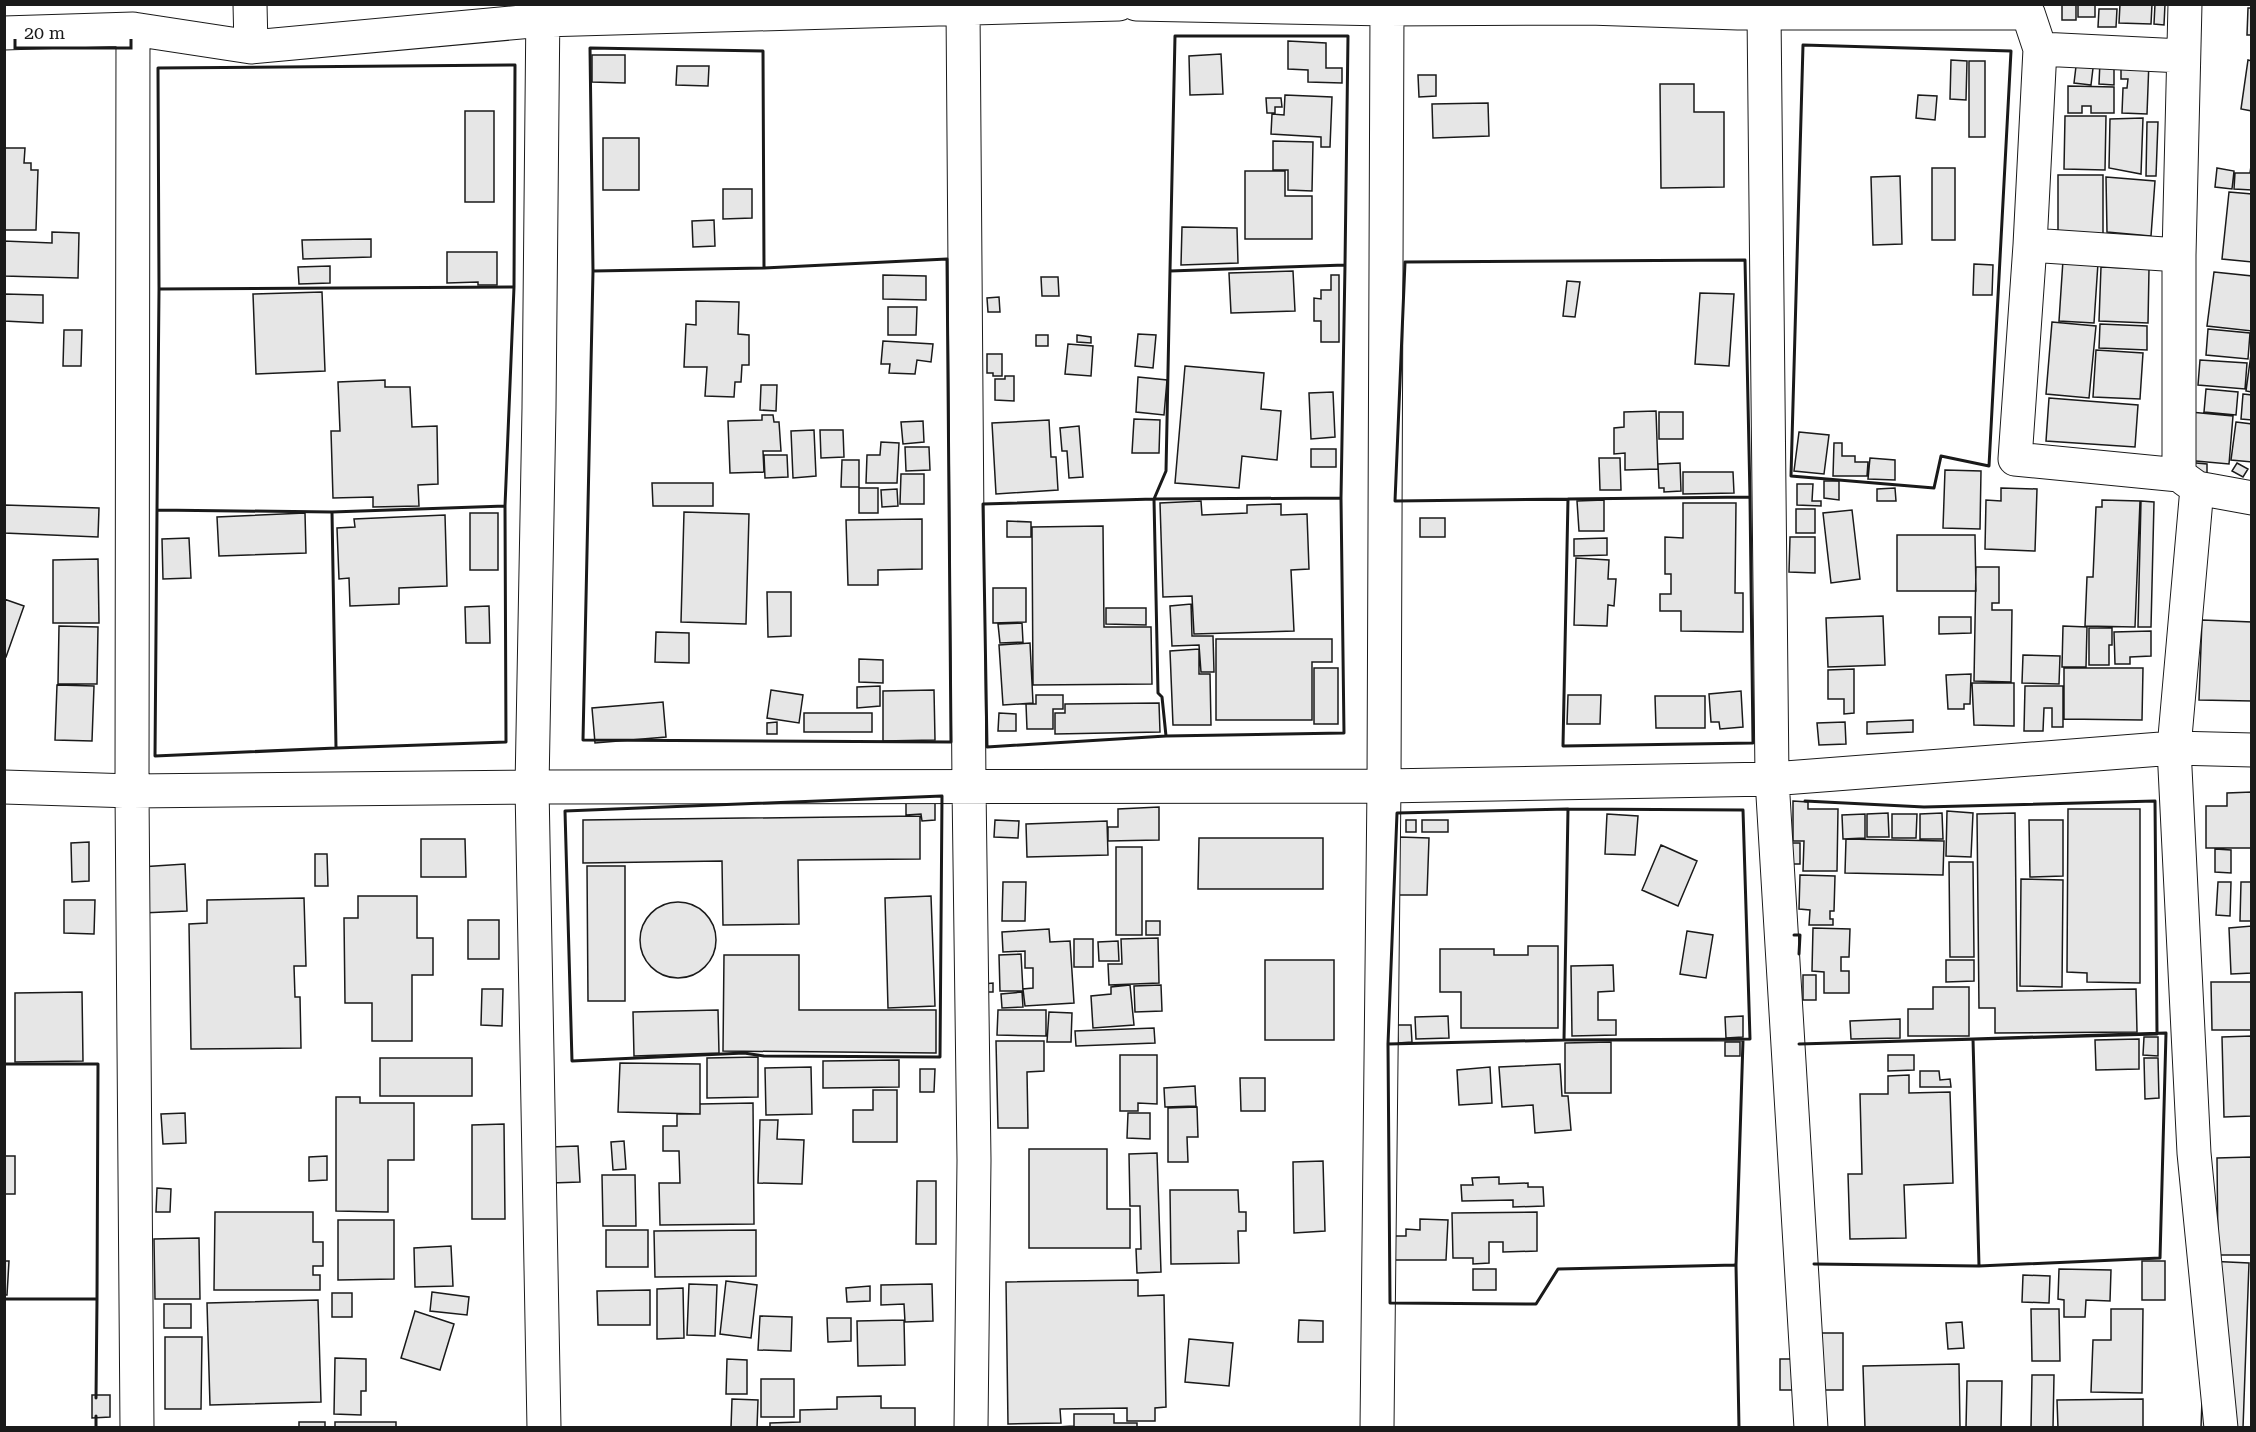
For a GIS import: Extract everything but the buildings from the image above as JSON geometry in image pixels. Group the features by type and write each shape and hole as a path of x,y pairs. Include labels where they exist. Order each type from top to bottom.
{"street":[{"path":"250,4 251,47"},
{"path":"4,33 133,29 251,47 543,12 963,8 1119,4"},
{"path":"1136,4 1387,9 1420,6 2028,13 2040,48 2030,245 2015,459 2188,482 2252,498"},
{"path":"2185,4 2179,255 2188,482 2174,748 2194,1153 2221,1428"},
{"path":"963,8 974,1160 971,1428"},
{"path":"1377,1428 1384,786 1387,9"},
{"path":"1746,10 1772,779 1811,1428"},
{"path":"543,12 532,787 544,1428"},
{"path":"133,29 132,791 137,1428"},
{"path":"2040,48 2182,56"},
{"path":"2030,245 2179,255"},
{"path":"4,787 132,791 532,787 1384,786 1772,779 2174,748 2252,750"}],"wall":[{"path":"1175,36 1348,36 1345,265 1170,271 1175,36"},
{"path":"1803,45 2011,51 1989,466 1941,456 1934,488 1791,476 1803,45"},
{"path":"590,48 763,51 764,268 593,271 590,48"},
{"path":"515,65 514,287 159,289 158,68 515,65"},
{"path":"947,259 951,742 583,740 593,271 764,268 947,259"},
{"path":"1745,260 1750,497 1395,501 1405,262 1745,260"},
{"path":"1345,265 1341,498 1154,499 1166,471 1170,271 1345,265"},
{"path":"514,287 505,506 332,512 157,510 159,289 514,287"},
{"path":"1750,497 1753,743 1563,746 1568,499 1750,497"},
{"path":"1341,498 1344,733 1166,736 1162,697 1158,693 1154,499 1341,498"},
{"path":"1154,499 1158,693 1162,697 1166,736 987,747 983,504 1154,499"},
{"path":"505,506 506,742 336,748 332,512 505,506"},
{"path":"157,510 332,512 336,748 155,756 157,510"},
{"path":"942,796 940,1057 764,1056 744,1053 572,1061 565,811 942,796"},
{"path":"1799,1044 2157,1034 2155,801 1924,807 1805,801"},
{"path":"1568,809 1743,810 1750,1039 1564,1040 1568,809"},
{"path":"1568,809 1564,1040 1388,1044 1397,813 1568,809"},
{"path":"1794,935 1800,935 1799,954"},
{"path":"2166,1033 2160,1258 1979,1266 1973,1039 2166,1033"},
{"path":"1799,1044 1973,1039 1979,1266 1814,1264"},
{"path":"1564,1040 1743,1040 1736,1265 1558,1269 1536,1304 1390,1303 1388,1044 1564,1040"},
{"path":"4,1064 98,1064 97,1299 4,1299"},
{"path":"1734,1265 1736,1265 1739,1428"},
{"path":"96,1398 97,1299"},
{"path":"96,1416 96,1428"}]}
